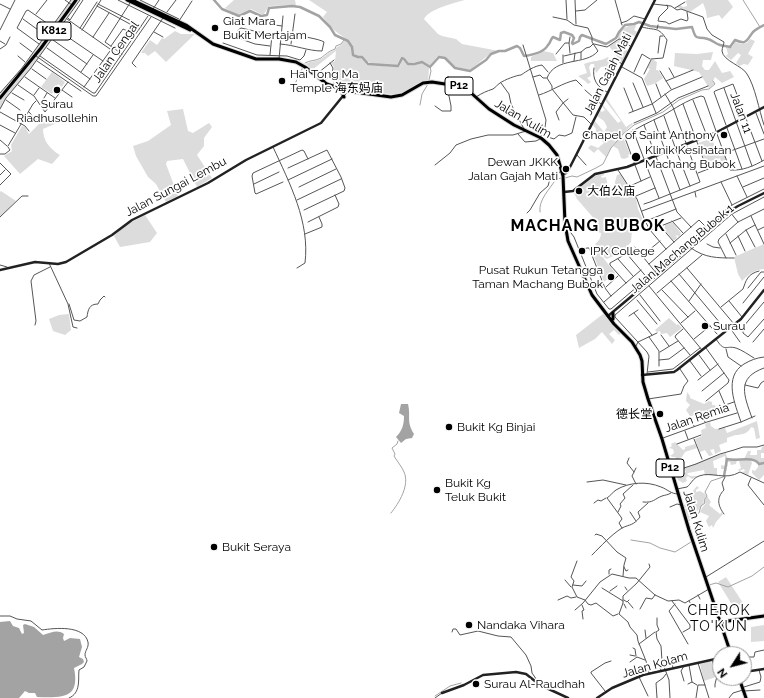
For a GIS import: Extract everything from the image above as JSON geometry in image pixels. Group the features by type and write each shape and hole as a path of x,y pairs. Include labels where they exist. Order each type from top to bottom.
{"main road":[{"name":"K812","path":"1,96 35,60 70,4 76,0"},
{"path":"130,0 153,8 163,16 179,20 197,33"},
{"path":"130,0 197,33"},
{"name":"Jalan Gajah Mati","path":"563,175 567,172 592,124 645,21 654,0"},
{"name":"Jalan Kulim","path":"197,33 210,43 256,59 279,57 294,61 302,65 323,82 347,92"},
{"name":"Jalan Kulim","path":"327,84 330,87 342,92 396,96 423,83 446,84 464,88 489,109 525,130 541,136 557,155 563,175 565,228 568,240 588,288 610,314 619,329 635,346 642,361 642,375 648,399 729,646"},
{"path":"342,92 344,97"},
{"name":"Jalan Sungai Lembu","path":"0,270 7,267 35,262 58,264 66,262 112,235 132,220 208,183 246,160 321,122 347,92"},
{"path":"564,192 573,191 595,174 618,170 717,133 764,107"},
{"path":"610,314 630,299 656,273 668,268 691,248 707,228 725,214 764,193"},
{"path":"642,375 648,373 674,372 680,368 701,349 706,347 742,317 764,289"},
{"path":"610,314 615,307 630,299"},
{"path":"719,616 726,621"},
{"path":"720,622 764,616"},
{"path":"723,628 723,624 726,621"},
{"name":"Jalan Kolam","path":"597,698 612,688 638,677 712,660"},
{"path":"752,671 764,669"},
{"path":"442,693 483,675 516,672 526,674 540,685 568,698"},
{"path":"742,686 746,698"}],"street":[{"path":"0,30 15,0"},
{"path":"36,15 47,0"},
{"path":"65,0 70,4"},
{"path":"1,96 45,35 70,4 70,0"},
{"path":"37,57 40,56 59,31 80,0"},
{"path":"67,19 70,20 83,0"},
{"path":"82,30 101,0"},
{"path":"118,0 175,28"},
{"path":"122,54 106,42 119,21 120,16 128,6 130,0"},
{"path":"140,0 179,20 192,1"},
{"path":"153,8 159,0"},
{"path":"167,13 176,0"},
{"path":"566,0 566,20"},
{"path":"576,0 576,25"},
{"path":"576,11 585,10 597,0"},
{"path":"615,0 622,24 634,16 645,21"},
{"path":"80,28 97,2"},
{"path":"675,9 685,2"},
{"path":"0,4 11,9"},
{"path":"653,4 668,5 675,9 681,9 703,18 707,29 713,37 722,40 724,43 722,51 725,56 747,73 756,97 757,112 764,134"},
{"path":"98,5 119,19 139,29"},
{"path":"98,5 141,26"},
{"path":"668,5 668,8 658,20 665,21 670,24 681,19 687,21 688,19 686,12"},
{"path":"39,44 18,29 26,11 28,10 52,26"},
{"path":"93,38 109,13"},
{"path":"291,45 295,14"},
{"path":"40,56 94,93 148,16"},
{"path":"136,67 132,63 154,32 163,16"},
{"path":"279,57 284,16"},
{"name":"Jalan Cengal","path":"37,57 93,96 97,95 151,17"},
{"path":"547,78 549,72 563,64 581,60 597,52 588,28 553,17"},
{"path":"22,18 45,35"},
{"path":"67,19 120,57"},
{"path":"275,25 282,26"},
{"path":"657,29 658,25"},
{"path":"633,73 642,54 651,59 663,57 667,40 662,32 657,29 642,26"},
{"path":"236,37 238,30 241,28 281,37"},
{"path":"111,46 123,29 135,35"},
{"path":"59,31 103,61"},
{"path":"154,32 163,37"},
{"path":"227,34 255,44 270,46"},
{"path":"280,44 291,45 306,50 322,51 324,42 320,39 311,39 292,34"},
{"path":"270,56 272,35"},
{"path":"658,53 660,36 664,36"},
{"path":"0,49 6,44 10,37"},
{"path":"570,37 570,54"},
{"path":"52,39 87,64"},
{"path":"563,64 564,55 581,52 594,44 607,47 619,39 624,40 631,46"},
{"path":"0,41 6,44"},
{"path":"20,43 33,52"},
{"name":"Jalan Kulim","path":"224,43 258,55 279,57 287,56 300,60 304,56 306,50"},
{"path":"556,54 565,44 569,43"},
{"path":"518,134 526,143 538,141 545,127 546,120 523,45"},
{"path":"46,48 90,79"},
{"path":"83,89 111,50"},
{"path":"581,52 581,60"},
{"path":"574,61 575,53"},
{"path":"81,72 93,55"},
{"path":"18,56 26,62"},
{"path":"615,59 620,61 622,66 643,79 657,113"},
{"path":"644,74 651,59"},
{"path":"0,109 11,92 31,68 35,60 81,91"},
{"path":"318,73 334,60"},
{"path":"323,82 332,74 333,68 330,63"},
{"path":"476,97 486,90 495,88 500,83 517,75 521,75 527,70 542,65 549,72"},
{"path":"31,68 46,79"},
{"path":"594,68 594,81 608,93"},
{"path":"669,68 674,78"},
{"path":"666,81 693,70"},
{"path":"660,71 671,90"},
{"path":"532,77 540,75 547,78 552,86 552,89 573,115 584,117 592,124"},
{"path":"25,76 55,98"},
{"path":"629,113 653,104 671,90 702,77"},
{"path":"538,95 560,85 576,80 582,86"},
{"path":"18,84 34,96 44,112 46,112 68,82"},
{"path":"435,166 450,153 454,147 464,141 480,136 518,134 525,132 511,104 509,94 500,83"},
{"path":"634,83 643,108"},
{"path":"435,106 442,111 451,111 450,97 446,84"},
{"path":"656,84 661,97"},
{"path":"641,181 624,138 626,135 643,124 664,115 673,107 702,96 730,170 742,169 753,166 763,161 734,84 732,84 715,91 742,169"},
{"path":"634,123 657,113 678,98 708,86"},
{"path":"34,96 40,87"},
{"name":"Jalan 11","path":"724,87 753,166"},
{"path":"624,88 634,111"},
{"path":"62,89 72,96"},
{"path":"585,90 602,104"},
{"path":"11,92 24,100"},
{"path":"41,103 48,93"},
{"path":"644,204 700,182 673,107 666,94"},
{"path":"559,120 556,112 568,99"},
{"path":"693,99 707,137"},
{"path":"5,100 20,110"},
{"path":"0,154 5,154 10,150 8,146 32,104 37,101"},
{"path":"683,103 707,169"},
{"path":"29,111 38,122"},
{"path":"0,112 25,126 29,131"},
{"path":"757,112 764,125"},
{"path":"664,115 690,187"},
{"path":"541,136 554,140 559,135 565,136 572,133 576,116"},
{"path":"654,120 680,190"},
{"path":"643,124 676,209 691,227"},
{"path":"0,125 16,134"},
{"path":"633,130 659,199"},
{"path":"724,154 764,139"},
{"path":"0,140 8,146"},
{"path":"273,147 296,200 305,234 305,263 297,268"},
{"path":"283,182 256,194 252,176 253,173 302,150 308,159"},
{"path":"288,168 326,150 328,151 345,188 344,191 304,210"},
{"path":"576,154 586,165"},
{"path":"288,180 332,159"},
{"path":"697,173 727,161"},
{"path":"0,163 11,174 0,185"},
{"path":"642,211 764,166"},
{"path":"0,175 6,169"},
{"path":"299,187 337,169"},
{"path":"618,170 635,196 650,230 666,249"},
{"path":"254,184 279,172"},
{"path":"527,213 543,190 548,186 551,175 563,175"},
{"path":"737,176 747,198"},
{"path":"628,186 651,177"},
{"path":"742,187 764,178"},
{"path":"296,200 341,179"},
{"path":"721,182 732,205"},
{"path":"635,196 655,188"},
{"path":"725,214 724,211 732,205 764,190"},
{"path":"694,192 696,197"},
{"path":"308,222 338,207 339,204 335,195"},
{"path":"0,217 22,196 28,196"},
{"name":"Jalan Machang Bubok 1","path":"691,248 732,214 764,197"},
{"path":"645,221 676,209"},
{"path":"726,258 718,240 738,222 764,209"},
{"path":"730,211 738,222"},
{"path":"751,215 764,244"},
{"path":"305,234 322,227 318,217"},
{"path":"650,230 682,217"},
{"path":"649,264 699,220 707,228"},
{"path":"672,221 684,234"},
{"path":"730,243 746,230 755,225"},
{"path":"660,226 674,242"},
{"path":"758,230 764,227"},
{"name":"Jalan Kulim","path":"565,228 568,229 574,237 597,294 609,309 610,314 615,317 638,342 648,356 648,373"},
{"name":"Jalan Machang Bubok 1","path":"656,273 707,228"},
{"path":"746,230 755,247"},
{"path":"725,233 736,256"},
{"path":"738,236 745,251"},
{"path":"642,256 660,241"},
{"path":"707,244 713,247 721,248"},
{"path":"635,246 656,273"},
{"path":"580,250 587,248 590,249 605,288 611,296"},
{"path":"691,248 702,255 716,258 734,258"},
{"path":"626,283 610,265 610,263 627,254 649,280"},
{"path":"657,293 702,255"},
{"path":"618,258 633,277"},
{"path":"49,263 62,288 74,320 80,321 87,317 90,306 98,304 104,296 105,297"},
{"path":"0,265 7,267"},
{"path":"36,324 31,281 34,275 50,267"},
{"name":"Jalan Machang Bubok 1","path":"630,299 649,286 668,268"},
{"path":"687,268 734,324"},
{"path":"603,302 641,270"},
{"path":"721,308 743,289 745,281 751,275 759,271"},
{"path":"748,288 761,272 764,272"},
{"path":"679,274 727,330"},
{"path":"605,288 619,276"},
{"path":"743,303 764,277"},
{"name":"Jalan Machang Bubok 1","path":"615,307 649,280"},
{"path":"671,281 717,334"},
{"path":"689,302 701,284"},
{"path":"648,373 673,369 701,349 649,286"},
{"path":"662,289 688,316"},
{"path":"639,294 660,321"},
{"path":"638,300 657,324"},
{"path":"729,301 742,317"},
{"path":"764,302 742,329 744,333 748,337 764,318"},
{"path":"68,304 73,327 77,328"},
{"path":"629,316 638,310"},
{"path":"648,313 652,310"},
{"path":"680,323 696,310"},
{"path":"634,313 652,335"},
{"path":"673,322 676,319"},
{"path":"694,339 710,326"},
{"path":"730,327 740,342"},
{"path":"684,328 675,337 691,355"},
{"path":"753,342 764,329"},
{"path":"632,342 638,342 657,333"},
{"path":"661,335 669,346"},
{"path":"649,337 659,352 659,366"},
{"path":"716,339 720,346 726,349 735,348 754,358"},
{"path":"659,352 678,340"},
{"path":"635,346 638,342"},
{"path":"659,360 670,359 684,347"},
{"path":"706,347 729,380 728,383 706,400"},
{"path":"726,349 728,357 742,366"},
{"path":"699,355 710,371"},
{"path":"741,422 732,393 732,383 736,373 742,366 754,358 764,357"},
{"path":"690,360 702,377"},
{"path":"698,380 718,364"},
{"path":"648,399 681,394 684,386 688,382 680,368"},
{"path":"752,418 744,393 745,385 748,377 754,372 764,368"},
{"path":"702,391 724,373"},
{"path":"745,385 758,388 764,381"},
{"path":"718,391 722,396 725,405"},
{"path":"705,423 701,412 735,402"},
{"name":"Jalan Remia","path":"662,439 738,412"},
{"path":"719,429 755,416"},
{"path":"691,418 694,427"},
{"path":"685,430 688,440"},
{"path":"677,444 701,435"},
{"path":"694,438 702,459"},
{"path":"673,475 684,468 720,454 743,447 757,447 764,445"},
{"path":"629,458 627,463 634,473"},
{"path":"636,468 632,476 636,484"},
{"path":"677,489 687,487 699,476 734,476 740,472 764,483"},
{"path":"724,514 719,508 718,499 719,495 724,490 722,483 725,476"},
{"path":"751,477 748,485 764,505"},
{"path":"587,482 603,480 626,485 653,484 672,493 678,494"},
{"path":"618,513 621,506 620,504 625,498 623,494 634,484"},
{"path":"594,503 598,500 601,501 607,498 616,490 626,485"},
{"path":"643,502 648,502 672,493"},
{"path":"607,498 622,519 620,523 622,528"},
{"path":"592,555 607,541 608,538 622,528 636,522 640,517 638,512 648,502"},
{"path":"670,507 677,504 682,505"},
{"path":"630,512 636,522"},
{"path":"595,535 600,535 617,552 626,558 623,576"},
{"path":"705,577 764,541"},
{"path":"567,582 571,577 577,561"},
{"path":"626,608 623,596 650,568 649,564"},
{"path":"624,566 626,571 628,570"},
{"path":"609,575 609,570 612,569"},
{"path":"575,610 582,604 599,583 612,574 636,578 645,587 668,601 679,600 685,602 709,588"},
{"path":"571,577 574,581 572,587"},
{"path":"565,580 572,587 578,597"},
{"path":"572,587 582,586 586,581"},
{"path":"607,591 610,591 617,586"},
{"path":"625,587 628,591"},
{"path":"602,588 612,593"},
{"path":"610,591 624,601 629,601 633,608"},
{"path":"640,609 646,598 652,599 655,594"},
{"path":"697,594 700,599"},
{"path":"558,600 567,596 571,598 578,597 591,605 596,603 613,616 619,614"},
{"path":"689,600 691,604"},
{"path":"619,614 624,601"},
{"path":"672,601 690,625 690,628 682,633"},
{"path":"582,604 584,610 582,611 583,619"},
{"path":"675,604 669,611 688,644"},
{"path":"619,614 628,622 630,627 637,635 646,660 649,674"},
{"path":"0,616 10,616 17,619 31,621 42,630 62,628 81,633 85,636 89,645 85,655 87,661 79,670 78,688 74,695 69,698"},
{"path":"639,644 659,630 657,618"},
{"path":"452,632 454,629 460,635 478,631 511,637 526,655 531,666 532,673 540,685"},
{"path":"645,630 646,638"},
{"path":"656,632 661,646 662,661 669,680 670,698"},
{"path":"633,648 635,649 636,656"},
{"path":"752,656 754,656 755,652 764,650"},
{"path":"630,655 646,660"},
{"path":"630,662 636,656"},
{"path":"672,658 670,658 673,668"},
{"path":"606,692 591,674 594,669 611,661"},
{"path":"698,663 709,698"},
{"path":"658,664 661,671"},
{"path":"689,665 692,682"},
{"path":"684,666 681,671 684,681"},
{"path":"730,698 733,693 760,682 761,677 759,670"},
{"path":"656,698 656,684 666,674"},
{"path":"638,677 648,696"},
{"path":"471,681 474,685"},
{"path":"692,682 698,685 705,685"},
{"path":"688,684 692,682"},
{"path":"696,698 698,685"},
{"path":"743,689 760,690"},
{"path":"435,698 442,693"}],"shaded area":[{"path":"71,0 80,0 31,68 6,98 0,109 0,101 3,96 0,93 22,68"},
{"path":"234,0 295,0 296,5 269,6 264,14 251,9 237,15 225,8"},
{"path":"309,0 465,0 436,9 424,19 438,34 442,36 456,39 462,44 499,51 491,53 470,70 456,67 444,57 437,57 430,66 422,61 409,63 401,57 397,65 373,63 366,61 362,56 354,54 353,49 347,39 334,30 323,17 327,12"},
{"path":"687,0 728,0 733,7 722,19 719,15 707,18 703,3 690,12 676,7 680,5 683,7 687,6"},
{"path":"635,25 634,30 637,32 635,36 629,34 626,40 617,38 624,28"},
{"path":"175,31 181,34 195,34 166,62 155,51 148,56 145,53 141,53 150,40 157,45 162,38 164,39"},
{"path":"750,39 755,41 748,54 753,57 748,65 744,64 739,66 736,63 741,55 738,53 731,60 726,56 728,54 726,47 730,48 735,42 741,44 747,43"},
{"path":"619,40 622,41 619,45 628,51 622,63 609,46"},
{"path":"344,41 348,42 351,47 352,55 362,58 367,65 397,67 400,66 402,59 408,65 422,63 429,68 428,82 420,82 400,94 349,91 333,85 334,67 331,63 335,61 336,51 312,70 306,64 321,59 335,50"},
{"path":"543,51 553,53 557,61 531,61 531,57"},
{"path":"713,52 711,60 703,60 702,66 705,70 709,70 715,61 722,73 730,71 734,77 722,83 715,77 713,81 714,84 709,88 699,72 674,66 675,53 697,54"},
{"path":"608,57 613,66 601,67 596,73 594,64 591,64 589,67 591,76 587,78 591,82 588,84 578,76 587,73 584,64"},
{"path":"652,59 657,62 656,70 658,70 663,78 656,83 647,86 644,79 650,69 648,68"},
{"path":"52,72 65,82 62,87 58,84 52,94 41,87"},
{"path":"611,89 607,99 626,127 632,123 633,124 614,143 606,157 598,149 594,153 588,148 591,145 598,148 604,143 595,134 596,129 593,125 595,121 604,132 607,127 604,121 597,116 600,110 602,112 605,110 602,106 603,105 618,123 621,121 605,100"},
{"path":"183,109 188,131 193,133 209,123 212,127 204,138 204,146 197,155 212,178 197,187 183,159 167,161 166,164 178,196 166,202 156,184 148,177 136,156 133,146 148,141 171,125 167,111"},
{"path":"49,116 57,123 43,129 44,137 50,147 60,155 52,164 38,159 20,174 4,156 12,151 11,145 22,126 25,127 29,134"},
{"path":"622,135 630,154 628,155 629,157 624,159 621,158 618,149 613,146"},
{"path":"712,138 719,156 725,155 726,160 721,162 720,158 718,159 720,163 714,165 714,160 706,163 698,143"},
{"path":"604,173 604,175 601,176 602,178 606,177 608,188 613,189 617,175 620,174 636,198 638,209 643,220 632,229 631,242 623,251 607,259 595,244 601,235 601,233 595,231 597,222 577,199 574,193 576,191 578,194 582,192 579,187 593,175"},
{"path":"1,191 16,201 0,217 0,192"},
{"path":"145,215 157,233 150,242 120,247 114,236 126,225"},
{"path":"673,223 681,233 679,237 677,235 676,236 677,238 675,240 673,240 663,228 665,225"},
{"path":"764,244 764,269 757,270 742,281 738,274 734,257"},
{"path":"598,251 615,273 604,282 593,254"},
{"path":"69,314 71,330 65,335 53,331 49,319 59,315"},
{"path":"603,314 621,333 619,335 614,330 609,334 615,340 612,344 602,332 595,339 579,348 576,335"},
{"path":"669,318 682,328 670,337 667,333 661,334 660,331 657,332 655,330"},
{"path":"687,392 690,398 704,404 709,401 712,402 712,405 715,405 716,408 704,411 699,410 695,415 690,416 686,410 690,405 686,401"},
{"path":"401,404 408,404 409,422 414,434 412,438 406,439 401,443 396,437 404,422 404,416 399,413"},
{"path":"757,421 760,438 756,439 754,428 751,427 745,433 727,438 727,442 719,445 721,451 715,454 714,449 710,450 713,455 709,456 705,450 700,452 695,439 702,436 701,430 706,428 705,424 710,422 711,426 715,429 725,428 727,433"},
{"path":"675,442 683,450 685,447 695,444 697,448 685,452 682,457 677,459 670,456 674,453 673,449 669,448 672,446 671,444"},
{"path":"764,446 764,453 761,453 761,458 764,458 764,475 759,480 752,473 752,470 755,471 758,467 758,462 750,459 752,463 748,475 742,472 745,471 744,469 738,470 741,468 739,461 737,460 736,464 731,465 730,462 727,462 727,470 724,473 724,469 721,469 721,465 725,466 725,456 713,461 714,468 717,468 717,476 705,475 704,470 688,473 687,474 690,476 698,476 692,479 688,476 686,478 687,481 683,483 678,480 677,477 686,472 684,468 726,453 727,458 744,459 748,451 751,451 750,455 757,455 757,450 761,450"},
{"path":"697,486 699,488 696,492 700,491 706,496 703,500 704,503 695,514 687,520 685,509 688,508 691,512 694,511 691,505 684,508 682,502 685,505 689,503 692,492"},
{"path":"707,496 711,502 709,505 720,514 722,512 723,514 713,528 712,525 709,527 706,521 709,516 700,512 706,503 704,500"},
{"path":"726,577 743,603 734,608 718,582"},
{"path":"10,621 13,626 19,628 22,634 24,633 23,625 25,624 34,627 43,635 54,632 64,634 64,641 70,638 80,639 82,647 79,657 83,659 84,662 74,668 75,685 72,691 62,696 37,697 35,693 25,691 19,698 0,698 0,622"},
{"path":"764,625 764,641 751,642 751,627"},
{"path":"711,661 712,678 704,681 700,664"}],"waterway":[{"path":"214,0 222,9 239,16 250,11 261,16 267,15 269,8 292,6 300,7 319,16 330,27 335,35 348,41 352,47 353,55 362,57 368,64 398,66 402,58 408,64 422,62 430,67 439,57 445,58 455,68 470,71 486,60 491,54 499,51 505,51 517,46 520,48 524,56 538,53 544,50 553,37 560,40 561,33 564,32 572,35 574,38 573,44 579,41 582,35 606,44 616,38 625,25 639,22 650,26 676,29 692,27 697,38 708,39 718,44 730,47 735,40 742,42 746,41 754,31 764,25"},
{"path":"743,0 760,27"},
{"path":"305,63 321,58 335,49 336,46 341,44 344,40"},
{"path":"291,89 303,67"},
{"path":"429,80 431,71 430,67"},
{"path":"565,178 572,176 577,177 603,164 611,148 623,134 634,125 663,112 679,100 702,90 709,89 715,84 713,81"},
{"path":"420,105 422,94 428,84"},
{"path":"540,212 541,203 545,195 556,179 562,178"},
{"path":"391,513 403,494 406,482 404,472 394,456 395,454 392,448 398,441"},
{"path":"724,476 727,459 749,459 756,461 759,464 764,463"},
{"path":"694,540 688,521 699,513 701,506 705,503 704,500 707,496 705,492 711,481 723,477"},
{"path":"631,540 650,543 660,548 675,552 691,542"},
{"path":"709,585 716,583 728,587 752,576 764,567"},
{"path":"435,696 450,686 461,683"}],"place":[{"name":"Giat Mara Bukit Mertajam","path":"215,28"},
{"name":"Hai Tong Ma Temple 海东妈庙","path":"282,81"},
{"name":"Surau Riadhusollehin","path":"57,90"},
{"name":"Chapel of Saint Anthony","path":"724,135"},
{"name":"Klinik Kesihatan Machang Bubok","path":"636,157"},
{"name":"Dewan JKKK Jalan Gajah Mati","path":"566,169"},
{"name":"大伯公庙","path":"579,191"},
{"name":"IPK College","path":"582,251"},
{"name":"Pusat Rukun Tetangga Taman Machang Bubok","path":"611,277"},
{"name":"Surau","path":"705,326"},
{"name":"德长堂","path":"660,414"},
{"name":"Bukit Kg Binjai","path":"449,427"},
{"name":"Bukit Kg Teluk Bukit","path":"437,490"},
{"name":"Bukit Seraya","path":"214,547"},
{"name":"Nandaka Vihara","path":"469,625"},
{"name":"Surau Al-Raudhah","path":"476,684"}],"district":[{"name":"MACHANG BUBOK","path":"588,226"},
{"name":"CHEROK TO'KUN","path":"719,620"}]}
